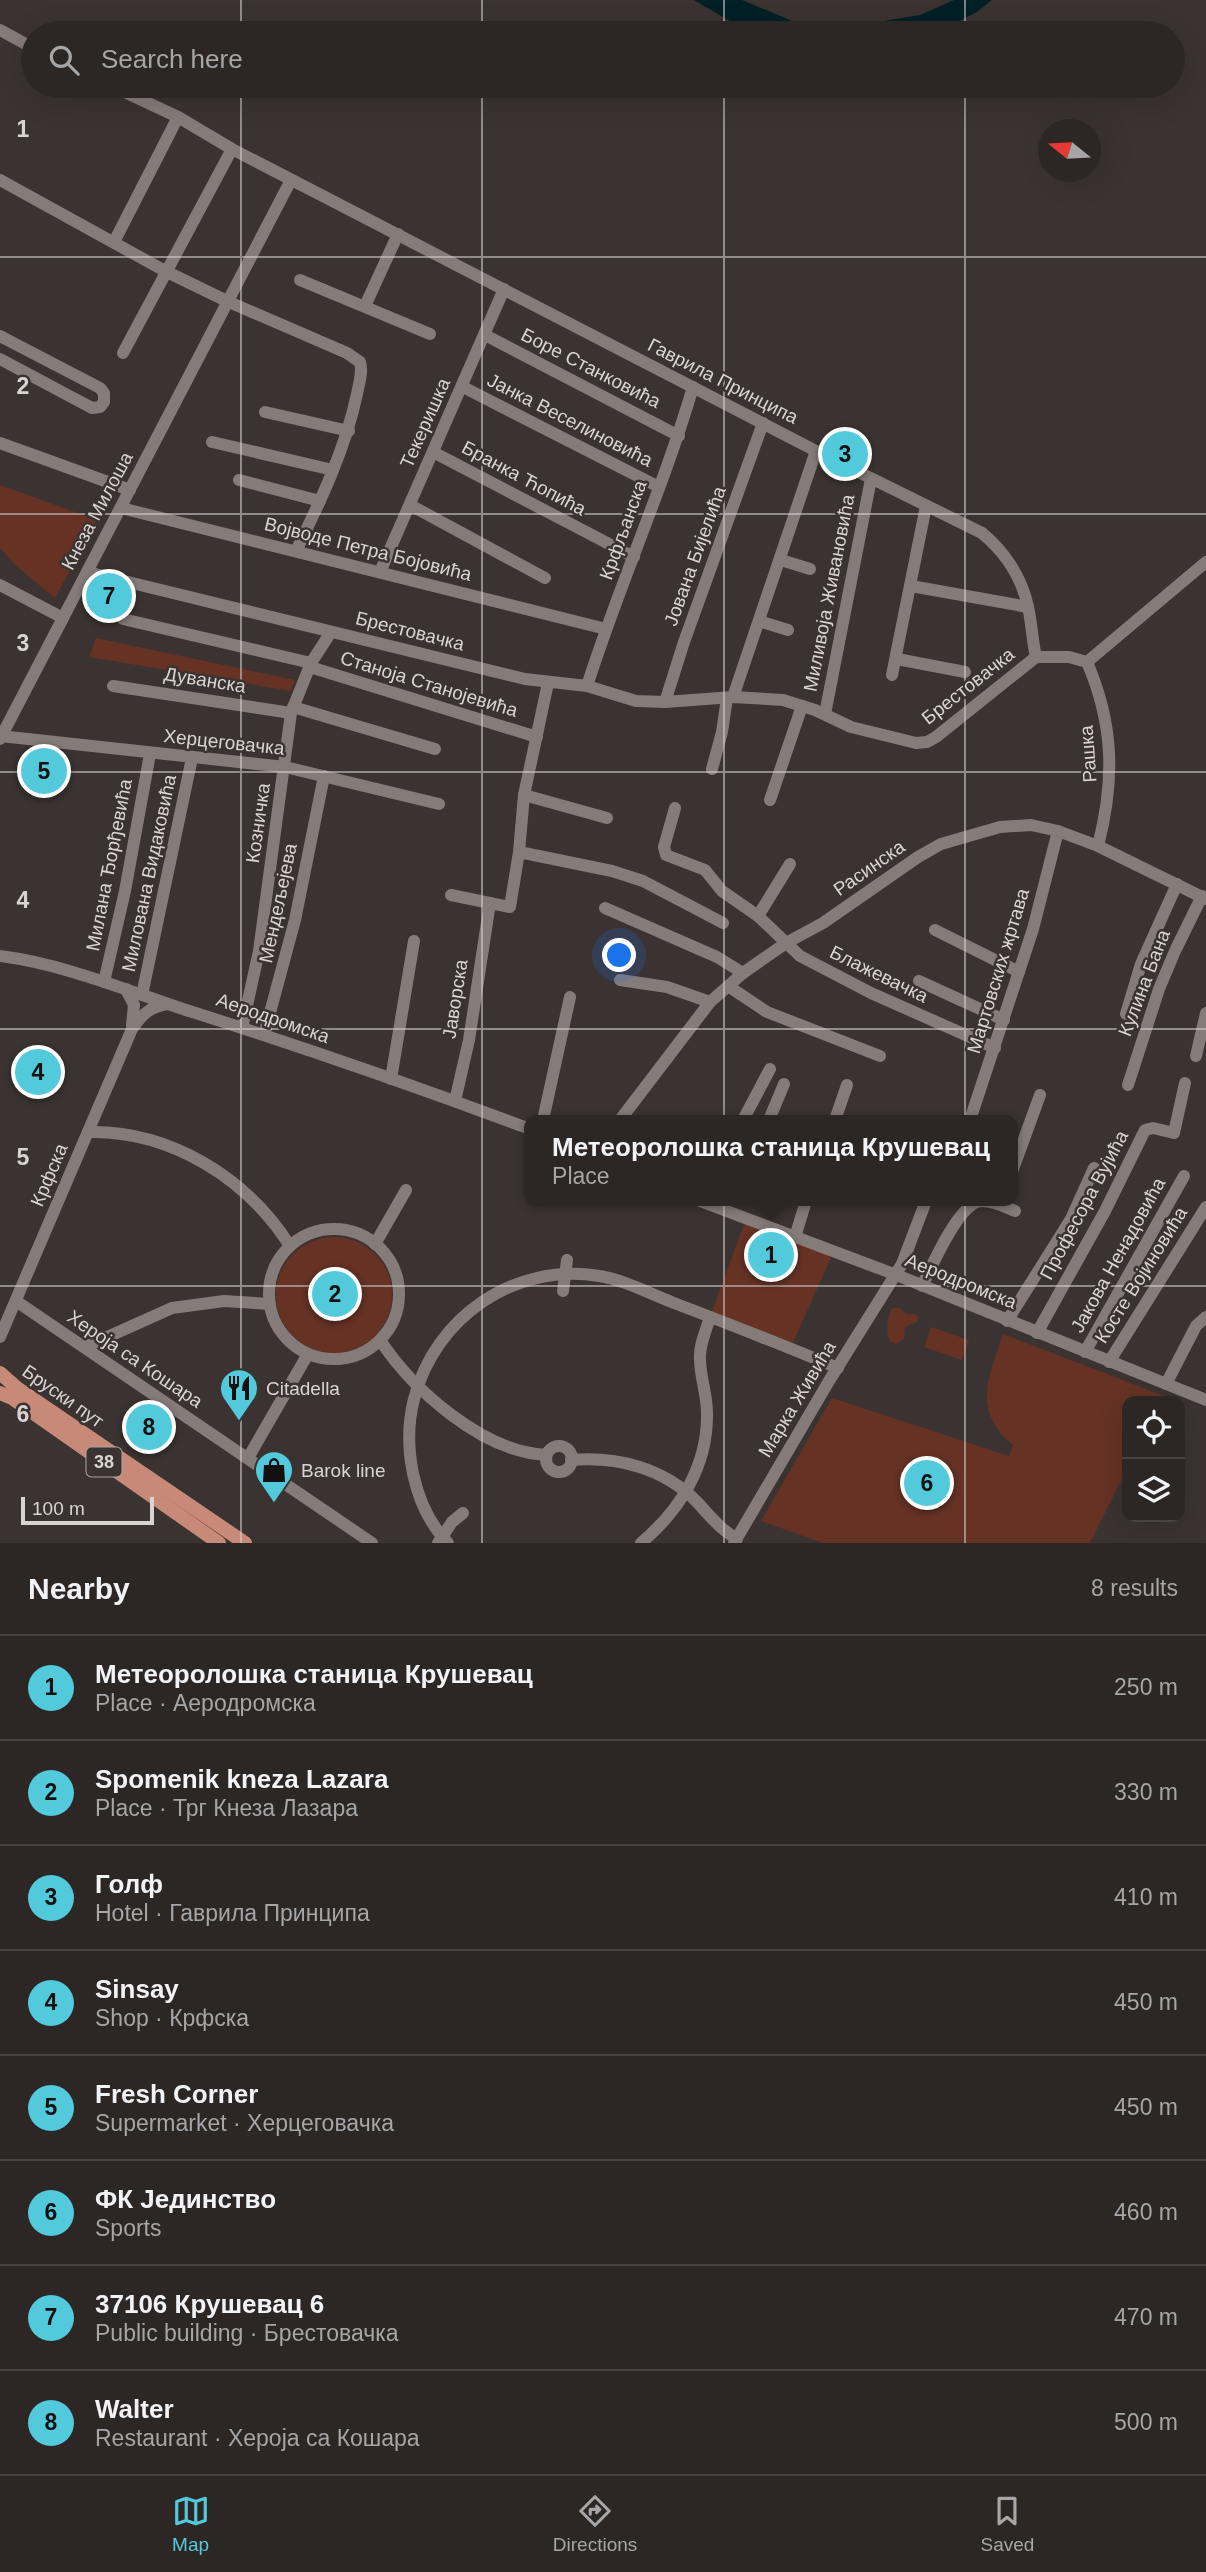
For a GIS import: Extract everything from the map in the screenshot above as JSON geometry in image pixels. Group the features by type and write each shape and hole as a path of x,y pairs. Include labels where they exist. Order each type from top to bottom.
{"main road":[{"name":"Бруски пут","path":"0,1373 14,1387 245,1543"},
{"name":"Бруски пут","path":"0,1393 12,1398 219,1543"}],"street":[{"path":"0,30 21,41"},
{"name":"Гаврила Принципа","path":"138,98 816,451 982,533 998,546 1015,571 1028,607 1030,634 1036,657"},
{"path":"114,242 178,117"},
{"path":"123,353 232,149"},
{"name":"Кнеза Милоша","path":"0,738 291,180"},
{"path":"2,185 167,272 347,353 359,362 360,378 349,431 296,551"},
{"path":"365,306 398,234"},
{"path":"300,279 430,334"},
{"name":"Текеришка","path":"380,572 504,289"},
{"name":"Боре Станковића","path":"485,335 679,436"},
{"path":"0,336 100,388 105,396 104,402 97,408 92,408 0,359"},
{"name":"Јанка Веселиновића","path":"463,387 659,486"},
{"name":"Крфљанска","path":"587,686 679,436 693,387"},
{"path":"265,412 349,431"},
{"name":"Јована Бијелића","path":"666,702 684,642 763,423"},
{"path":"212,442 333,470"},
{"path":"0,443 130,490"},
{"path":"712,769 730,697 781,560 816,451"},
{"name":"Бранка Ћопића","path":"433,452 634,557"},
{"name":"Миливоја Живановића","path":"825,714 871,479"},
{"path":"239,480 320,500"},
{"path":"410,505 545,578"},
{"path":"892,675 926,506"},
{"name":"Војводе Петра Бојовића","path":"121,508 606,629"},
{"path":"781,560 810,569"},
{"path":"1036,657 1069,657 1087,662 1206,562"},
{"name":"Брестовачка","path":"87,572 548,683 587,686 636,701 666,702 730,697 783,700 863,730 916,743 927,742 949,728 1036,657"},
{"path":"0,585 63,618"},
{"path":"911,586 1028,607"},
{"name":"Станоја Станојевића","path":"123,619 310,665 537,737"},
{"path":"759,621 788,630"},
{"name":"Козничка","path":"242,1028 259,951 292,710 310,665 331,632"},
{"path":"897,659 965,672"},
{"name":"Рашка","path":"1087,662 1101,694 1111,783 1098,846"},
{"path":"451,895 510,907 520,852 524,795 548,683"},
{"name":"Дуванска","path":"113,686 292,710 435,749"},
{"path":"770,800 802,706"},
{"name":"Херцеговачка","path":"0,738 285,767 439,804"},
{"name":"Милана Ђорђевића","path":"104,982 125,891 150,754"},
{"name":"Милована Видаковића","path":"142,995 192,758"},
{"name":"Мендељејева","path":"264,1035 295,920 324,776"},
{"path":"524,795 607,818"},
{"name":"Блажевачка","path":"675,808 664,847 666,855 705,870 722,891 758,916 800,956 871,993 995,1048"},
{"name":"Расинска","path":"624,1115 710,1002 743,973 941,844 1000,827 1031,825 1058,831 1098,846 1204,898"},
{"name":"Мартовских жртава","path":"972,1115 1033,929 1058,831"},
{"path":"520,852 611,871 643,881 723,923"},
{"path":"758,916 790,864"},
{"path":"1126,1014 1142,964 1177,884"},
{"name":"Кулина Бана","path":"1128,1085 1159,989 1175,951 1204,898"},
{"name":"Јаворска","path":"455,1101 469,1040 490,903"},
{"path":"605,908 717,957 743,973"},
{"path":"935,930 1019,972"},
{"path":"391,1079 414,941"},
{"name":"Аеродромска","path":"0,956 29,960 126,989 524,1127"},
{"path":"620,979 667,987 710,1002"},
{"path":"919,981 1004,1020"},
{"path":"728,986 767,1012 880,1056"},
{"path":"126,989 134,1005 132,1029"},
{"path":"544,1115 570,997"},
{"path":"132,1029 150,1009 169,1004"},
{"path":"1196,1056 1206,1013"},
{"name":"Крфска","path":"0,1338 132,1029"},
{"path":"746,1115 770,1069"},
{"name":"Професора Вујића","path":"1037,1333 1105,1211 1145,1130 1153,1128 1174,1133 1185,1083"},
{"path":"771,1115 784,1084"},
{"path":"837,1115 847,1085"},
{"path":"1018,1158 1040,1095"},
{"path":"88,1132 113,1131 141,1136 173,1147 204,1163 263,1208 290,1246"},
{"path":"1007,1321 1071,1219 1094,1168"},
{"name":"Јакова Ненадовића","path":"1085,1352 1184,1176"},
{"path":"375,1244 406,1190"},
{"path":"795,1237 804,1206"},
{"path":"894,1275 902,1264 924,1206"},
{"path":"922,1286 955,1224 971,1206"},
{"path":"1000,1206 1015,1211"},
{"name":"Аеродромска","path":"733,1207 795,1237 1206,1400"},
{"name":"Косте Војиновића","path":"1109,1362 1206,1208"},
{"path":"332,1229 362,1235 375,1244 387,1257 398,1283 396,1313 380,1340 354,1356 323,1358 308,1354 287,1339 273,1317 270,1304 271,1279 282,1255 290,1246 306,1236 332,1229"},
{"path":"563,1291 567,1260"},
{"path":"443,1541 423,1504 411,1458 409,1431 417,1386 434,1349 444,1335 483,1300 527,1280 564,1274 603,1276 838,1367"},
{"name":"Марка Живића","path":"736,1541 894,1275"},
{"name":"Хероја са Кошара","path":"16,1301 372,1543"},
{"path":"85,1347 172,1308 224,1301 270,1304"},
{"path":"641,1543 660,1527 686,1493 698,1464 707,1415 706,1393 699,1360 710,1317"},
{"path":"1166,1384 1196,1326 1206,1317"},
{"path":"380,1340 396,1364 417,1386 464,1424 505,1444 547,1455"},
{"path":"248,1458 308,1354"},
{"path":"559,1446 569,1452 571,1460 565,1470 556,1472 546,1464 547,1455 551,1448 559,1446"},
{"path":"571,1460 624,1462 656,1474 686,1493 736,1541"},
{"path":"443,1541 452,1522 463,1513"}],"shaded area":[{"path":"0,485 97,520 55,598 15,565 0,548"},
{"path":"96,638 295,680 291,691 89,657"},
{"path":"748,1213 836,1246 793,1343 712,1312"},
{"path":"334,1237 356,1241 375,1254 388,1273 392,1295 388,1317 375,1336 356,1349 334,1353 312,1349 293,1336 280,1317 276,1295 280,1273 293,1254 312,1241"},
{"path":"893,1308 900,1308 906,1314 915,1314 918,1317 917,1322 905,1327 904,1339 897,1344 891,1342 887,1330"},
{"path":"931,1327 969,1340 962,1360 924,1347"},
{"path":"1003,1334 1164,1396 1122,1396 1122,1479 1090,1543 823,1543 761,1521 832,1398 1009,1456 1013,1445 1000,1432 988,1406 987,1392"}],"water":[{"path":"694,0 742,0 793,21 730,21"},
{"path":"954,0 992,0 959,21 884,21 920,15"}],"place":[{"name":"Голф","path":"845,454"},
{"name":"37106 Крушевац 6","path":"109,596"},
{"name":"Fresh Corner","path":"44,771"},
{"name":"Sinsay","path":"38,1072"},
{"name":"Метеоролошка станица Крушевац","path":"771,1255"},
{"name":"Spomenik kneza Lazara","path":"335,1294"},
{"name":"Citadella","path":"239,1422"},
{"name":"Walter","path":"149,1427"},
{"name":"ФК Јединство","path":"927,1483"},
{"name":"Barok line","path":"274,1504"}]}
